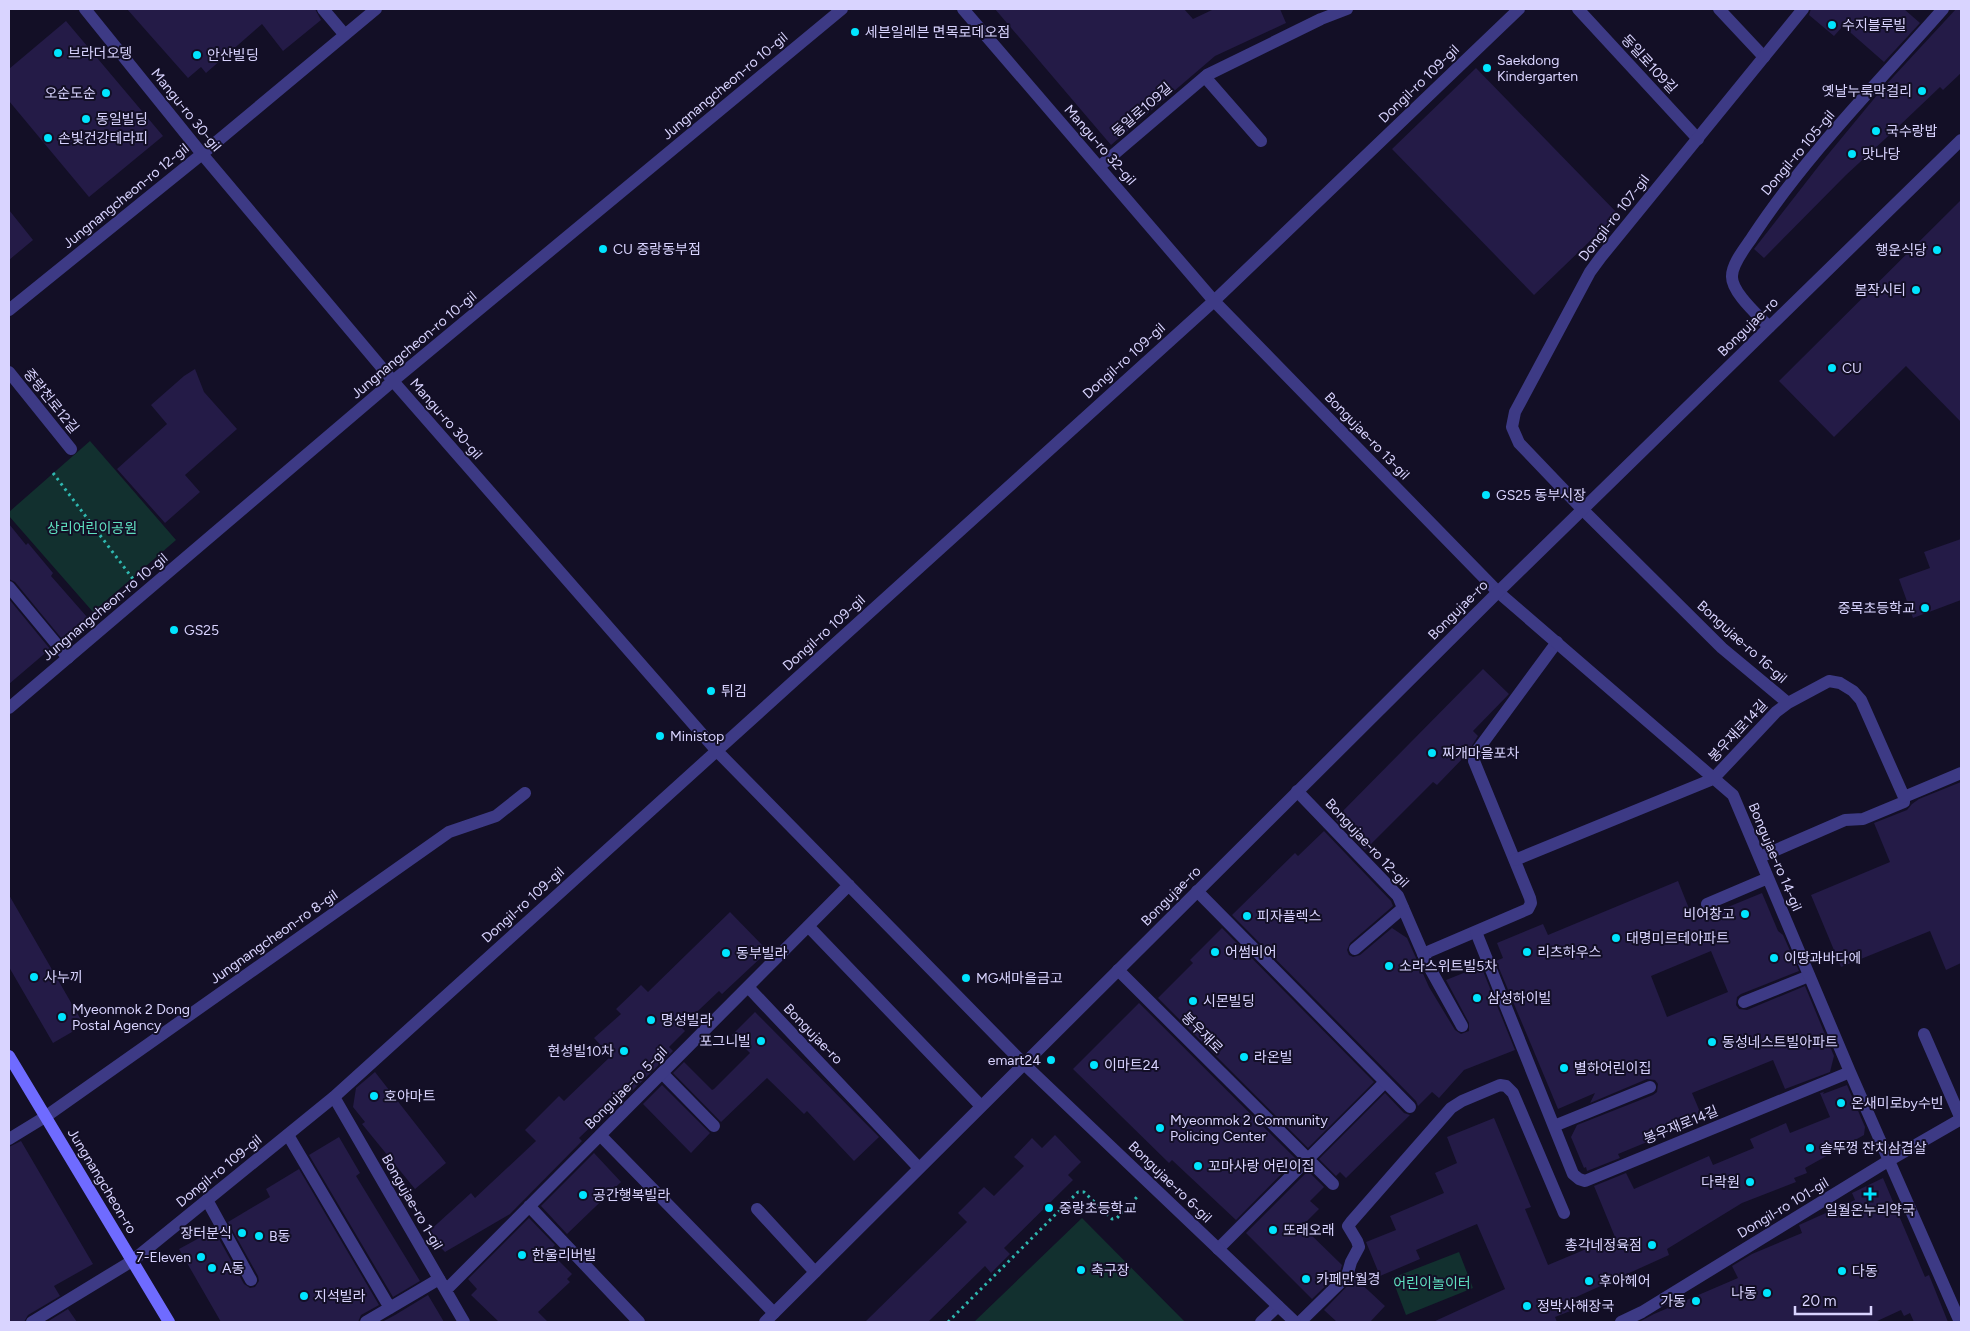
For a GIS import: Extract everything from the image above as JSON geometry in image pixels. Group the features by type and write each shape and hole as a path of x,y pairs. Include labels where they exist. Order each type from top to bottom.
{"main road":[{"name":"Jungnangcheon-ro","path":"9,1056 170,1322"}],"street":[{"name":"Mangu-ro 30-gil","path":"85,9 202,154 393,381 716,750"},
{"path":"323,9 345,35"},
{"name":"Jungnangcheon-ro 12-gil","path":"9,310 202,154 376,9"},
{"name":"Jungnangcheon-ro 10-gil","path":"9,708 393,381 842,9"},
{"name":"Mangu-ro 32-gil","path":"963,9 1214,301"},
{"name":"동일로109길","path":"1099,167 1205,77 1321,19 1347,9"},
{"name":"Dongil-ro 109-gil","path":"32,1322 132,1261 334,1097 1214,301 1519,9"},
{"name":"동일로109길","path":"1578,9 1698,139"},
{"path":"1719,9 1764,57"},
{"name":"Dongil-ro 107-gil","path":"1583,510 1519,443 1512,427 1512,418 1590,272 1803,9"},
{"name":"Dongil-ro 105-gil","path":"1769,327 1734,287 1732,276 1734,267 1765,218 1794,179 1942,9"},
{"path":"1205,77 1261,141"},
{"name":"Bongujae-ro","path":"765,1322 1498,592 1961,140"},
{"name":"Bongujae-ro 13-gil","path":"1214,301 1498,592"},
{"name":"중랑천로12길","path":"9,372 71,449"},
{"name":"Bongujae-ro 16-gil","path":"1583,510 1722,648 1788,703 1829,681 1840,683 1857,695 1904,797"},
{"path":"9,587 68,658"},
{"name":"Bongujae-ro 14-gil","path":"1498,592 1733,796 1808,976 1960,1322"},
{"path":"1423,954 1528,909 1531,903 1474,760 1474,755 1557,642"},
{"name":"봉우재로14길","path":"1515,860 1713,779 1776,712 1788,703"},
{"path":"716,750 1024,1064"},
{"path":"1760,857 1845,820 1863,820 1904,802 1904,797 1961,773"},
{"name":"Bongujae-ro 12-gil","path":"1297,792 1395,892 1423,954 1462,1026"},
{"name":"Jungnangcheon-ro 8-gil","path":"9,1139 45,1117 449,832 496,816 525,793"},
{"path":"1707,904 1768,878"},
{"name":"Bongujae-ro 5-gil","path":"446,1290 849,885"},
{"path":"1197,891 1410,1107"},
{"path":"1355,949 1403,908"},
{"path":"808,926 981,1106"},
{"name":"봉우재로14길","path":"1476,932 1572,1174 1578,1179 1585,1181 1850,1072"},
{"name":"봉우재로","path":"1118,970 1333,1184"},
{"path":"1744,1002 1808,976"},
{"name":"Bongujae-ro","path":"748,987 920,1168"},
{"path":"1924,1034 1961,1119"},
{"name":"Bongujae-ro 6-gil","path":"1024,1064 1295,1322"},
{"path":"662,1073 714,1126"},
{"path":"1218,1248 1385,1082"},
{"path":"1300,1322 1347,1276 1351,1262 1359,1247 1348,1226 1351,1222 1451,1108 1462,1101 1500,1085 1506,1086 1513,1093 1564,1213"},
{"path":"1554,1126 1650,1087"},
{"name":"Bongujae-ro 1-gil","path":"334,1097 464,1322"},
{"name":"Dongil-ro 101-gil","path":"1621,1322 1644,1317 1888,1161 1961,1119"},
{"path":"288,1134 390,1308"},
{"path":"600,1135 774,1313"},
{"path":"206,1200 251,1280"},
{"path":"529,1206 639,1322"},
{"path":"756,1210 815,1272"},
{"path":"366,1322 439,1278"},
{"path":"1261,1322 1278,1306"}],"path":[{"path":"53,473 144,594"},
{"path":"948,1322 1002,1265 1078,1192 1084,1192 1112,1219 1117,1218 1150,1184"}],"green space":[{"name":"상리어린이공원","path":"90,441 176,540 93,612 9,516 9,512"},
{"name":"축구장","path":"1082,1218 1185,1322 974,1322"},
{"name":"어린이놀이터","path":"1459,1252 1473,1288 1406,1315 1392,1278"}],"building":[{"name":"안산빌딩","path":"127,9 315,9 321,20 283,51 262,24 206,73 201,67 188,78"},
{"path":"995,9 1184,9 1193,19 1214,9 1280,9 1286,23 1215,56 1111,145"},
{"path":"1811,9 1904,9 1920,23 1884,62 1843,26 1834,36 1809,15"},
{"path":"1956,9 1961,9 1961,73 1943,90 1940,87 1846,175 1764,258 1754,249 1882,89"},
{"name":"동일빌딩","path":"66,21 163,136 89,197 9,101 9,69"},
{"path":"1476,68 1618,214 1534,295 1392,149"},
{"name":"봄작시티","path":"1961,200 1961,422 1906,366 1834,437 1779,381"},
{"path":"9,210 33,240 9,260"},
{"path":"195,369 204,392 237,429 185,475 200,492 165,523 117,469 167,424 151,405 184,376"},
{"path":"9,524 26,545 28,543 53,573 51,576 87,617 62,639 15,582 9,579"},
{"path":"1961,539 1961,600 1913,618 1899,579 1930,568 1924,552"},
{"path":"9,599 50,649 9,684"},
{"path":"1483,669 1509,694 1473,731 1478,736 1466,755 1437,785 1433,782 1365,850 1335,819"},
{"path":"1961,782 1961,963 1946,970 1930,931 1841,967 1811,895 1890,862 1874,823 1907,810 1919,799"},
{"path":"1324,831 1391,901 1393,906 1350,943 1347,950 1349,955 1353,957 1360,955 1392,928 1407,938 1429,987 1455,1030 1461,1034 1469,1031 1469,1023 1446,980 1481,966 1515,1050 1464,1070 1439,1098 1432,1092 1418,1106 1416,1101 1232,915 1295,853 1298,856"},
{"path":"1678,881 1694,921 1762,893 1778,931 1783,935 1799,971 1741,994 1737,997 1736,1005 1739,1009 1747,1010 1805,986 1834,1056 1830,1072 1785,1089 1773,1060 1692,1093 1703,1119 1618,1154 1620,1158 1587,1171 1571,1137 1577,1125 1653,1095 1657,1092 1658,1084 1655,1080 1647,1079 1590,1103 1595,1093 1558,1109 1496,961 1503,958 1497,943 1543,924 1548,935","holes":["1711,951 1728,992 1667,1017 1651,976"]},
{"path":"9,895 84,1025 53,1043 9,967"},
{"path":"730,912 768,951 722,994 719,991 681,1027 685,1031 669,1047 673,1051 631,1092 629,1090 579,1138 582,1141 510,1214 445,1252 427,1233 471,1193 475,1198 536,1141 525,1130 559,1096 564,1101 611,1056 594,1038 621,1014 616,1009 641,985 648,992"},
{"path":"1222,928 1374,1082 1308,1148 1158,998 1193,963 1190,960"},
{"path":"1139,1003 1296,1159 1236,1220 1172,1160 1169,1163 1073,1069"},
{"path":"755,1012 879,1137 854,1161 807,1111 804,1114 767,1078 721,1122 673,1073 684,1062 712,1090 714,1089 750,1053 732,1035"},
{"path":"375,1072 446,1163 415,1189 362,1124 365,1122 353,1107 356,1088"},
{"path":"662,1085 710,1133 691,1153 643,1104"},
{"path":"1847,1085 1865,1127 1864,1135 1805,1168 1807,1173 1794,1178 1796,1182 1742,1203 1667,1249 1669,1255 1574,1298 1578,1308 1555,1317 1557,1322 1433,1322 1505,1289 1477,1224 1416,1250 1420,1259 1380,1276 1366,1242 1396,1230 1390,1216 1444,1193 1435,1173 1457,1163 1447,1137 1494,1118 1531,1207 1525,1209 1548,1265 1615,1237 1594,1186 1626,1173 1634,1189 1709,1156 1713,1165 1754,1148 1750,1139 1786,1123 1790,1133 1830,1117 1820,1093 1824,1092 1823,1094"},
{"path":"1385,1093 1404,1113 1410,1115 1346,1178 1340,1172 1336,1176 1319,1159"},
{"path":"1055,1135 1081,1162 1068,1175 1073,1180 1004,1248 1010,1254 991,1273 985,1266 928,1322 865,1322 967,1222 958,1213 984,1187 994,1196 1024,1166 1014,1157 1032,1138 1042,1148"},
{"path":"339,1137 360,1173 356,1176 420,1281 393,1297 309,1155"},
{"path":"21,1141 93,1264 54,1286 60,1296 28,1315 24,1322 9,1322 9,1147"},
{"name":"공간행복빌라","path":"594,1153 621,1182 567,1234 541,1206"},
{"path":"299,1169 379,1305 361,1315 358,1322 221,1322 179,1249 214,1230 244,1284 250,1288 255,1287 259,1281 258,1276 228,1222 270,1197 266,1189"},
{"path":"1308,1171 1324,1187 1310,1201 1319,1209 1302,1226 1342,1265 1340,1272 1312,1299 1246,1233"},
{"path":"1883,1178 1925,1277 1929,1275 1948,1322 1914,1322 1910,1313 1904,1316 1901,1310 1875,1322 1639,1322 1738,1278 1732,1266 1752,1254 1802,1233 1799,1225 1855,1200 1852,1193"},
{"path":"529,1218 555,1245 549,1251 572,1274 567,1279 570,1282 538,1312 548,1322 499,1322 471,1295 477,1289 468,1279"},
{"path":"1355,1278 1385,1306 1370,1322 1337,1322 1324,1310"},
{"path":"428,1295 444,1322 382,1322 395,1315"},
{"path":"68,1309 77,1322 47,1322"}],"place":[{"name":"수지블루빌","path":"1832,25"},
{"name":"세븐일레븐 면목로데오점","path":"855,32"},
{"name":"브라더오뎅","path":"58,53"},
{"name":"안산빌딩","path":"197,55"},
{"name":"Saekdong Kindergarten","path":"1487,68"},
{"name":"옛날누룩막걸리","path":"1922,91"},
{"name":"오순도순","path":"106,93"},
{"name":"동일빌딩","path":"86,119"},
{"name":"국수랑밥","path":"1876,131"},
{"name":"손빛건강테라피","path":"48,138"},
{"name":"맛나당","path":"1852,154"},
{"name":"CU 중랑동부점","path":"603,249"},
{"name":"행운식당","path":"1937,250"},
{"name":"봄작시티","path":"1916,290"},
{"name":"CU","path":"1832,368"},
{"name":"GS25 동부시장","path":"1486,495"},
{"name":"중목초등학교","path":"1925,608"},
{"name":"GS25","path":"174,630"},
{"name":"튀김","path":"711,691"},
{"name":"Ministop","path":"660,736"},
{"name":"찌개마을포차","path":"1432,753"},
{"name":"비어창고","path":"1745,914"},
{"name":"피자플렉스","path":"1247,916"},
{"name":"대명미르테아파트","path":"1616,938"},
{"name":"어썸비어","path":"1215,952"},
{"name":"리츠하우스","path":"1527,952"},
{"name":"동부빌라","path":"726,953"},
{"name":"이땅과바다에","path":"1774,958"},
{"name":"소라스위트빌5차","path":"1389,966"},
{"name":"사누끼","path":"34,977"},
{"name":"MG새마을금고","path":"966,978"},
{"name":"삼성하이빌","path":"1477,998"},
{"name":"시몬빌딩","path":"1193,1001"},
{"name":"Myeonmok 2 Dong Postal Agency","path":"62,1017"},
{"name":"명성빌라","path":"651,1020"},
{"name":"포그니빌","path":"761,1041"},
{"name":"동성네스트빌아파트","path":"1712,1042"},
{"name":"현성빌10차","path":"624,1051"},
{"name":"라온빌","path":"1244,1057"},
{"name":"emart24","path":"1051,1060"},
{"name":"이마트24","path":"1094,1065"},
{"name":"별하어린이집","path":"1564,1068"},
{"name":"호야마트","path":"374,1096"},
{"name":"온새미로by수빈","path":"1841,1103"},
{"name":"Myeonmok 2 Community Policing Center","path":"1160,1128"},
{"name":"솥뚜껑 잔치삼겹살","path":"1810,1148"},
{"name":"꼬마사랑 어린이집","path":"1198,1166"},
{"name":"다락원","path":"1750,1182"},
{"name":"일월온누리약국","path":"1870,1194"},
{"name":"공간행복빌라","path":"583,1195"},
{"name":"중랑초등학교","path":"1049,1208"},
{"name":"또래오래","path":"1273,1230"},
{"name":"장터분식","path":"242,1233"},
{"name":"B동","path":"259,1236"},
{"name":"총각네정육점","path":"1652,1245"},
{"name":"한울리버빌","path":"522,1255"},
{"name":"7-Eleven","path":"201,1257"},
{"name":"A동","path":"212,1268"},
{"name":"축구장","path":"1081,1270"},
{"name":"다동","path":"1842,1271"},
{"name":"카페만월경","path":"1306,1279"},
{"name":"후아헤어","path":"1589,1281"},
{"name":"나동","path":"1767,1293"},
{"name":"지석빌라","path":"304,1296"},
{"name":"가동","path":"1696,1301"},
{"name":"정박사해장국","path":"1527,1306"}]}
